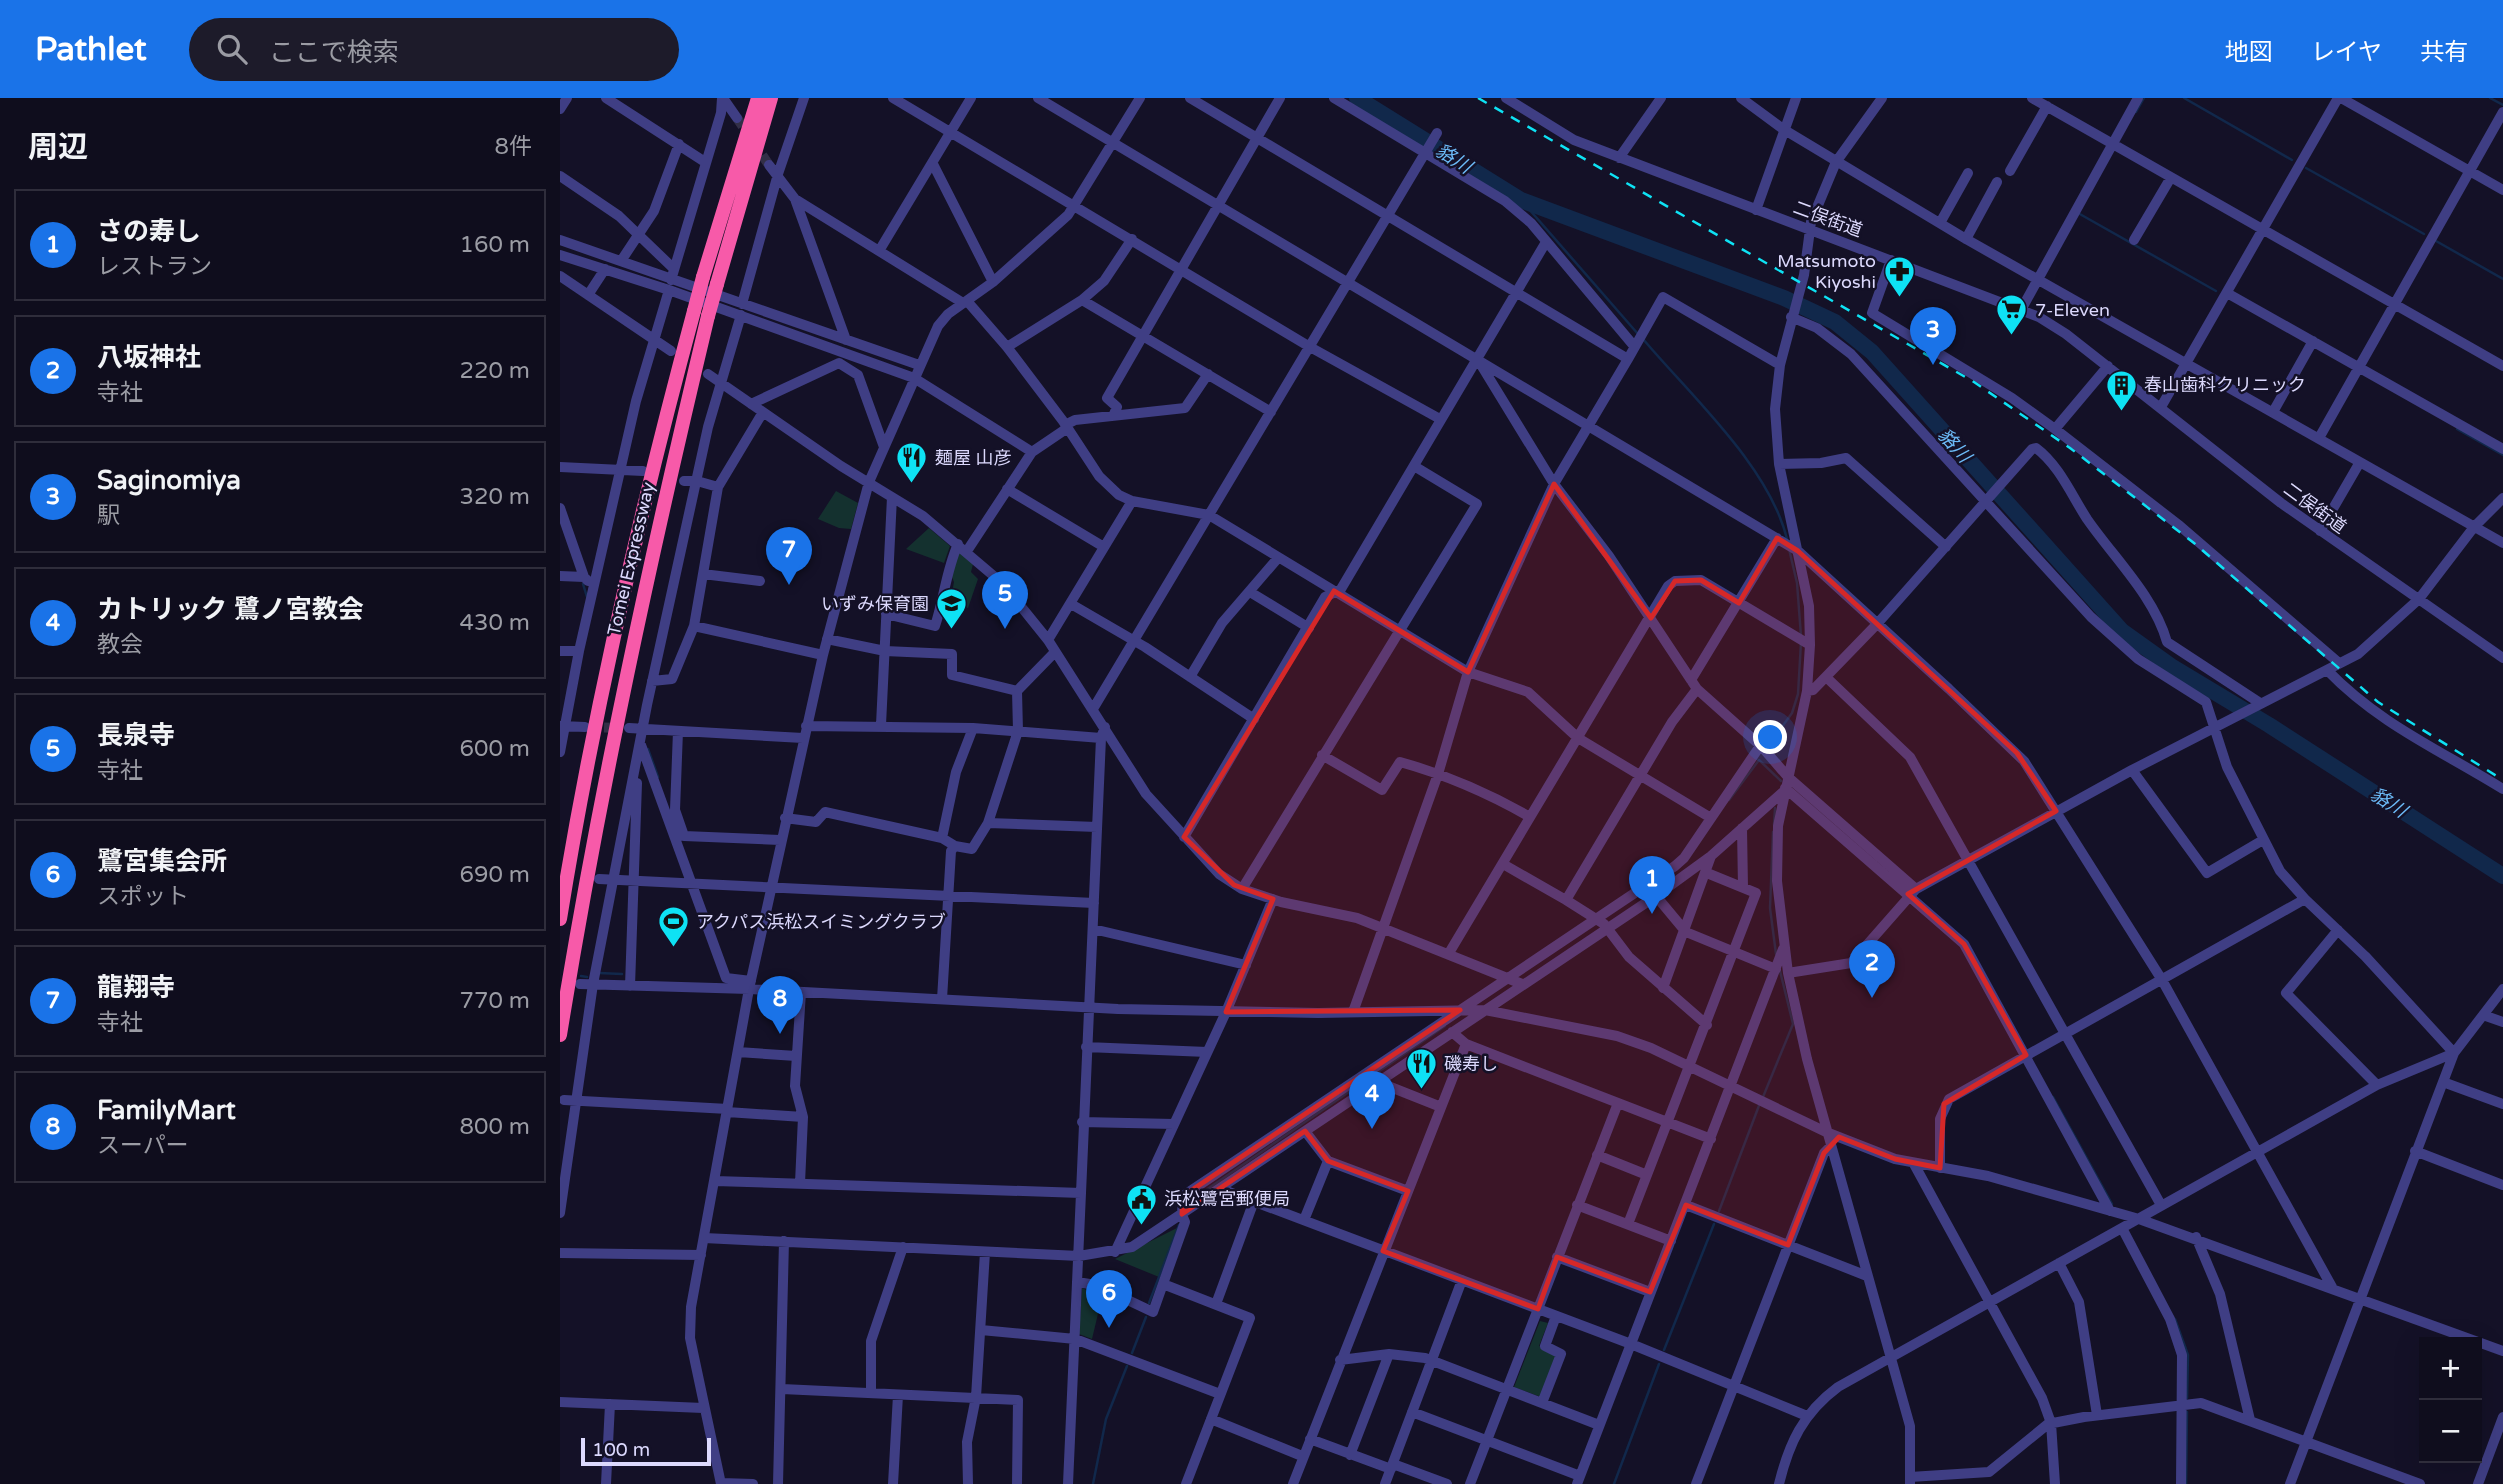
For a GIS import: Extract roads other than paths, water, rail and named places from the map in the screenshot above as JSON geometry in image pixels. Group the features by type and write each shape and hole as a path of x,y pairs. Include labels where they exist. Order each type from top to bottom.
{"highway":[{"name":"Tomei Expressway","path":"560,919 606,676 650,475 701,314 758,98"},
{"name":"Tomei Expressway","path":"710,280 771,98"},
{"name":"Tomei Expressway","path":"560,1035 585,878 622,688 701,314"}],"street":[{"path":"560,109 567,98"},
{"path":"606,98 705,162"},
{"path":"723,98 737,118"},
{"path":"560,752 563,726 593,586 636,401 656,341 723,98"},
{"path":"742,304 778,174 804,98"},
{"path":"893,98 1310,346 1440,419"},
{"path":"879,251 971,98"},
{"path":"1038,98 1589,424 1796,550 1877,624 2017,753 2162,980 2332,1287"},
{"path":"753,1484 721,1483 690,1338 691,1307 750,985 780,840 823,655 869,482 938,326 1045,238 1074,206 1140,98"},
{"path":"1190,98 1628,359"},
{"path":"1114,414 1118,407 1107,398 1221,206 1280,98"},
{"path":"1334,98 1505,201 1546,242 1636,344"},
{"name":"二俣街道","path":"1506,98 1567,136 1619,158 2039,317 2066,334 2320,531 2503,658"},
{"path":"1619,158 1661,98"},
{"path":"1741,98 1783,129 1966,239 2503,543"},
{"path":"1756,210 1796,98"},
{"path":"1882,98 1836,162 1811,229 1807,264 1780,365 1775,409 1779,464 1809,606 1803,641 1807,691 1784,790 1777,856 1783,950 1826,1132 1910,1426 1910,1480 1960,1479 1989,1472 2051,1423 2201,1403 2420,1484"},
{"path":"2032,98 2169,179 2503,366"},
{"path":"2021,310 2138,98"},
{"path":"2161,407 2339,98 2503,190"},
{"path":"2010,171 2047,106"},
{"path":"2319,438 2503,112"},
{"path":"1093,709 1437,133"},
{"path":"621,261 654,211 679,144"},
{"path":"933,163 993,282"},
{"path":"769,165 795,199 846,340"},
{"path":"1940,223 1968,173"},
{"path":"560,176 619,216 674,269"},
{"path":"2134,240 2169,179"},
{"path":"1966,239 1997,182"},
{"path":"795,199 965,302 1007,347 1099,476 1119,495 1132,501 1209,515 1468,672 1528,692 1578,738 1711,818"},
{"path":"1007,347 1082,300 1104,281 1132,239"},
{"path":"560,240 621,261 741,315 914,378 1032,452"},
{"path":"1184,837 1325,597 1341,589 1546,242"},
{"path":"560,255 742,304 919,365"},
{"path":"1891,260 1872,313 2012,398 2055,429 2152,502 2339,663"},
{"path":"588,295 605,269"},
{"path":"560,276 671,351"},
{"path":"2227,293 2311,344 2359,367 2503,449"},
{"path":"1353,1012 1439,773 1468,672 1554,484 1663,297 1780,365"},
{"path":"1082,300 1270,412"},
{"path":"1792,313 1852,355 1989,497 2091,617 2138,659 2206,702 2227,767 2280,871 2454,1054"},
{"path":"560,1213 593,984 642,730 708,427 741,315"},
{"path":"2273,412 2311,344"},
{"path":"1476,358 1554,484 1609,556 1694,685 1764,750 1788,777 1913,892 1964,944 2110,1211"},
{"path":"751,404 839,363 858,375 884,447"},
{"path":"2055,429 2108,366"},
{"path":"708,374 923,516 1002,583 1048,640 1146,794 1219,874 1241,889 1357,918 1516,981"},
{"path":"886,614 934,626 943,599 948,566 1032,452 1065,427 1076,420 1188,407 1208,374"},
{"path":"652,681 672,679 695,626 718,487 763,412"},
{"path":"1807,691 1813,690 1877,624 2032,449 2042,453 2162,624 2167,642 2256,706"},
{"path":"1779,464 1821,463 1846,458 1946,547"},
{"path":"2320,531 2360,462"},
{"path":"1241,889 1398,630 1403,629 1477,504 1415,466"},
{"path":"560,467 643,471"},
{"path":"684,481 697,481 718,487"},
{"path":"1007,489 1104,547"},
{"path":"881,726 892,497"},
{"path":"1788,973 1851,963 1913,892 2132,770 2371,645 2419,599 2474,527 2503,498"},
{"path":"1048,640 1132,501"},
{"path":"560,508 584,577 593,586"},
{"path":"1566,900 1687,699 1739,603 1779,540"},
{"path":"1190,677 1222,623 1278,558"},
{"path":"703,574 760,581"},
{"path":"560,576 584,577"},
{"path":"1449,953 1651,618 1661,595 1675,581 1701,580 1803,641"},
{"path":"1250,592 1308,628"},
{"path":"1071,604 1134,641 1254,719"},
{"path":"695,626 823,655"},
{"path":"827,639 884,650 953,654 952,675 1017,691"},
{"path":"560,651 579,651"},
{"path":"785,818 816,822 825,812 942,838 955,846 972,849 988,823 1018,731 1017,691 1055,652"},
{"path":"2327,670 2362,705 2416,740 2503,789"},
{"path":"1826,677 1910,757 2161,1205"},
{"path":"563,726 585,727"},
{"path":"806,726 973,728 1101,738"},
{"path":"1068,1484 1079,1256 1082,1122 1090,1007 1101,738 1105,727"},
{"path":"629,728 803,738"},
{"path":"942,838 956,772 973,728"},
{"path":"678,731 675,810 684,836 780,840"},
{"path":"640,741 726,978 750,985"},
{"path":"704,1238 1079,1256 1132,1247 1184,1215 1452,1032 1516,981 1675,866 1764,750"},
{"path":"630,986 638,755"},
{"path":"1322,755 1382,790 1400,762 1439,773 1490,794 1530,817"},
{"path":"2132,770 2207,873 2263,840"},
{"path":"1784,790 1913,892"},
{"path":"1601,922 1656,896 1711,856 1784,790"},
{"path":"988,823 1097,827"},
{"path":"1742,828 1743,888"},
{"path":"942,999 947,897 951,852 955,846"},
{"path":"1663,988 1686,932 1711,856"},
{"path":"1503,863 1601,922 1629,957 1707,1025"},
{"path":"1628,1224 1756,893 1707,873"},
{"path":"599,879 1094,903"},
{"path":"1656,896 1686,932 1776,969"},
{"path":"1115,1252 1226,1012 1273,899"},
{"path":"1940,1168 1940,1119 1944,1104 2026,1055 2305,899"},
{"path":"1093,929 1246,965"},
{"path":"2338,930 2286,993 2377,1085"},
{"path":"1412,1412 1578,1480 1783,950"},
{"path":"1077,1282 1096,1285 1153,1312 1184,1215 1183,1196 1461,1011 1516,981"},
{"path":"580,984 750,985 801,992 1226,1012 1481,1010 1617,1036 1690,1067 1826,1132 1914,1164 1989,1177 2196,1237 2503,1351"},
{"path":"2290,1484 2359,1297 2454,1054 2503,989"},
{"path":"800,1183 803,1117 795,1086 801,992"},
{"path":"2483,1015 2503,1022"},
{"path":"1452,1032 1466,1044 1711,1139"},
{"path":"1293,1484 1466,1044"},
{"path":"1086,1047 1208,1052"},
{"path":"738,1052 796,1056"},
{"path":"1779,1484 1789,1448 1807,1416 1838,1387 2377,1085 2454,1054"},
{"path":"1382,1079 1388,1086 1441,1107"},
{"path":"2443,1082 2503,1104"},
{"path":"564,1100 803,1117"},
{"path":"1470,1484 1618,1102"},
{"path":"1082,1122 1174,1124"},
{"path":"1305,1131 1328,1161 1408,1191"},
{"path":"1696,1484 1824,1153 1831,1146"},
{"path":"2415,1151 2503,1185"},
{"path":"1597,1155 1647,1175"},
{"path":"1304,1220 1328,1161"},
{"path":"1914,1164 2042,1398 2051,1423 2055,1484"},
{"path":"715,1181 1081,1194"},
{"path":"1221,1189 1631,1344 1807,1416"},
{"path":"1216,1304 1254,1201"},
{"path":"1577,1205 1671,1241"},
{"path":"1686,1205 1867,1276"},
{"path":"2122,1228 2170,1320 2182,1355 2181,1484"},
{"path":"2196,1237 2220,1294 2250,1420"},
{"path":"778,1484 784,1241"},
{"path":"871,1393 871,1341 903,1247"},
{"path":"968,1484 967,1441 976,1397 985,1252"},
{"path":"560,1253 701,1255"},
{"path":"1557,1257 1650,1292"},
{"path":"2059,1263 2079,1302 2097,1415"},
{"path":"1385,1484 1462,1280"},
{"path":"1163,1284 1250,1318 1185,1484"},
{"path":"1542,1403 1561,1354 1545,1346 1556,1316"},
{"path":"981,1330 1075,1339 1220,1394"},
{"path":"1340,1360 1390,1354 1432,1361 1599,1425"},
{"path":"1350,1455 1390,1354"},
{"path":"782,1389 1018,1400 1017,1484"},
{"path":"892,1484 898,1395"},
{"path":"560,1402 703,1408"},
{"path":"606,1484 610,1404"},
{"path":"2478,1484 2503,1417"},
{"path":"1211,1419 1303,1456"},
{"path":"1310,1439 1350,1455 1447,1484"}],"waterway":[{"name":"貉川","path":"1357,98 1521,200 1784,298 1835,322 1872,352 2122,631 2171,666 2269,725 2503,876"},
{"path":"2136,112 2144,98"},
{"path":"2184,98 2292,160"},
{"path":"2490,98 2503,105"},
{"path":"2306,168 2424,234"},
{"path":"1521,200 1638,334"},
{"path":"2078,213 2216,291"},
{"path":"2436,241 2503,279"},
{"path":"1643,339 1705,408 1746,459 1778,512 1787,539"},
{"path":"2457,429 2503,455"},
{"path":"1789,549 1797,583 1801,636"},
{"path":"583,584 587,597"},
{"path":"1766,749 1792,713 1798,694 1801,642"},
{"path":"648,749 658,777"},
{"path":"1729,800 1759,760 1781,781"},
{"path":"1774,825 1775,808"},
{"path":"1773,832 1770,908 1776,954"},
{"path":"1763,1097 1793,1024 1780,971"},
{"path":"599,973 622,974"},
{"path":"581,976 587,977"},
{"path":"1187,1206 1190,1201 1445,1026"},
{"path":"2053,1097 2112,1204"},
{"path":"1719,1211 1760,1103"},
{"path":"1664,1350 1714,1224"},
{"path":"1149,1303 1179,1225"},
{"path":"1132,1353 1146,1317"},
{"path":"2175,1319 2188,1355 2187,1398"},
{"path":"1614,1484 1659,1364"},
{"path":"1093,1484 1106,1419 1127,1366"},
{"path":"2186,1484 2187,1412"}],"tunnel":[{"path":"737,118 769,165"},
{"path":"589,727 623,728"}],"railway":[{"path":"1478,98 1974,382 2070,448 2194,543 2378,702 2503,780"}],"place":[{"name":"Matsumoto Kiyoshi","path":"1899,298"},
{"name":"7-Eleven","path":"2012,337"},
{"name":"Saginomiya","path":"1933,365"},
{"name":"春山歯科クリニック","path":"2121,412"},
{"name":"麺屋 山彦","path":"912,485"},
{"name":"龍翔寺","path":"789,585"},
{"name":"長泉寺","path":"1005,629"},
{"name":"いずみ保育園","path":"952,631"},
{"name":"さの寿し","path":"1652,914"},
{"name":"アクパス浜松スイミングクラブ","path":"673,949"},
{"name":"八坂神社","path":"1872,998"},
{"name":"FamilyMart","path":"780,1034"},
{"name":"磯寿し","path":"1421,1091"},
{"name":"カトリック 鷺ノ宮教会","path":"1372,1129"},
{"name":"浜松鷺宮郵便局","path":"1141,1226"},
{"name":"鷺宮集会所","path":"1109,1328"}]}
